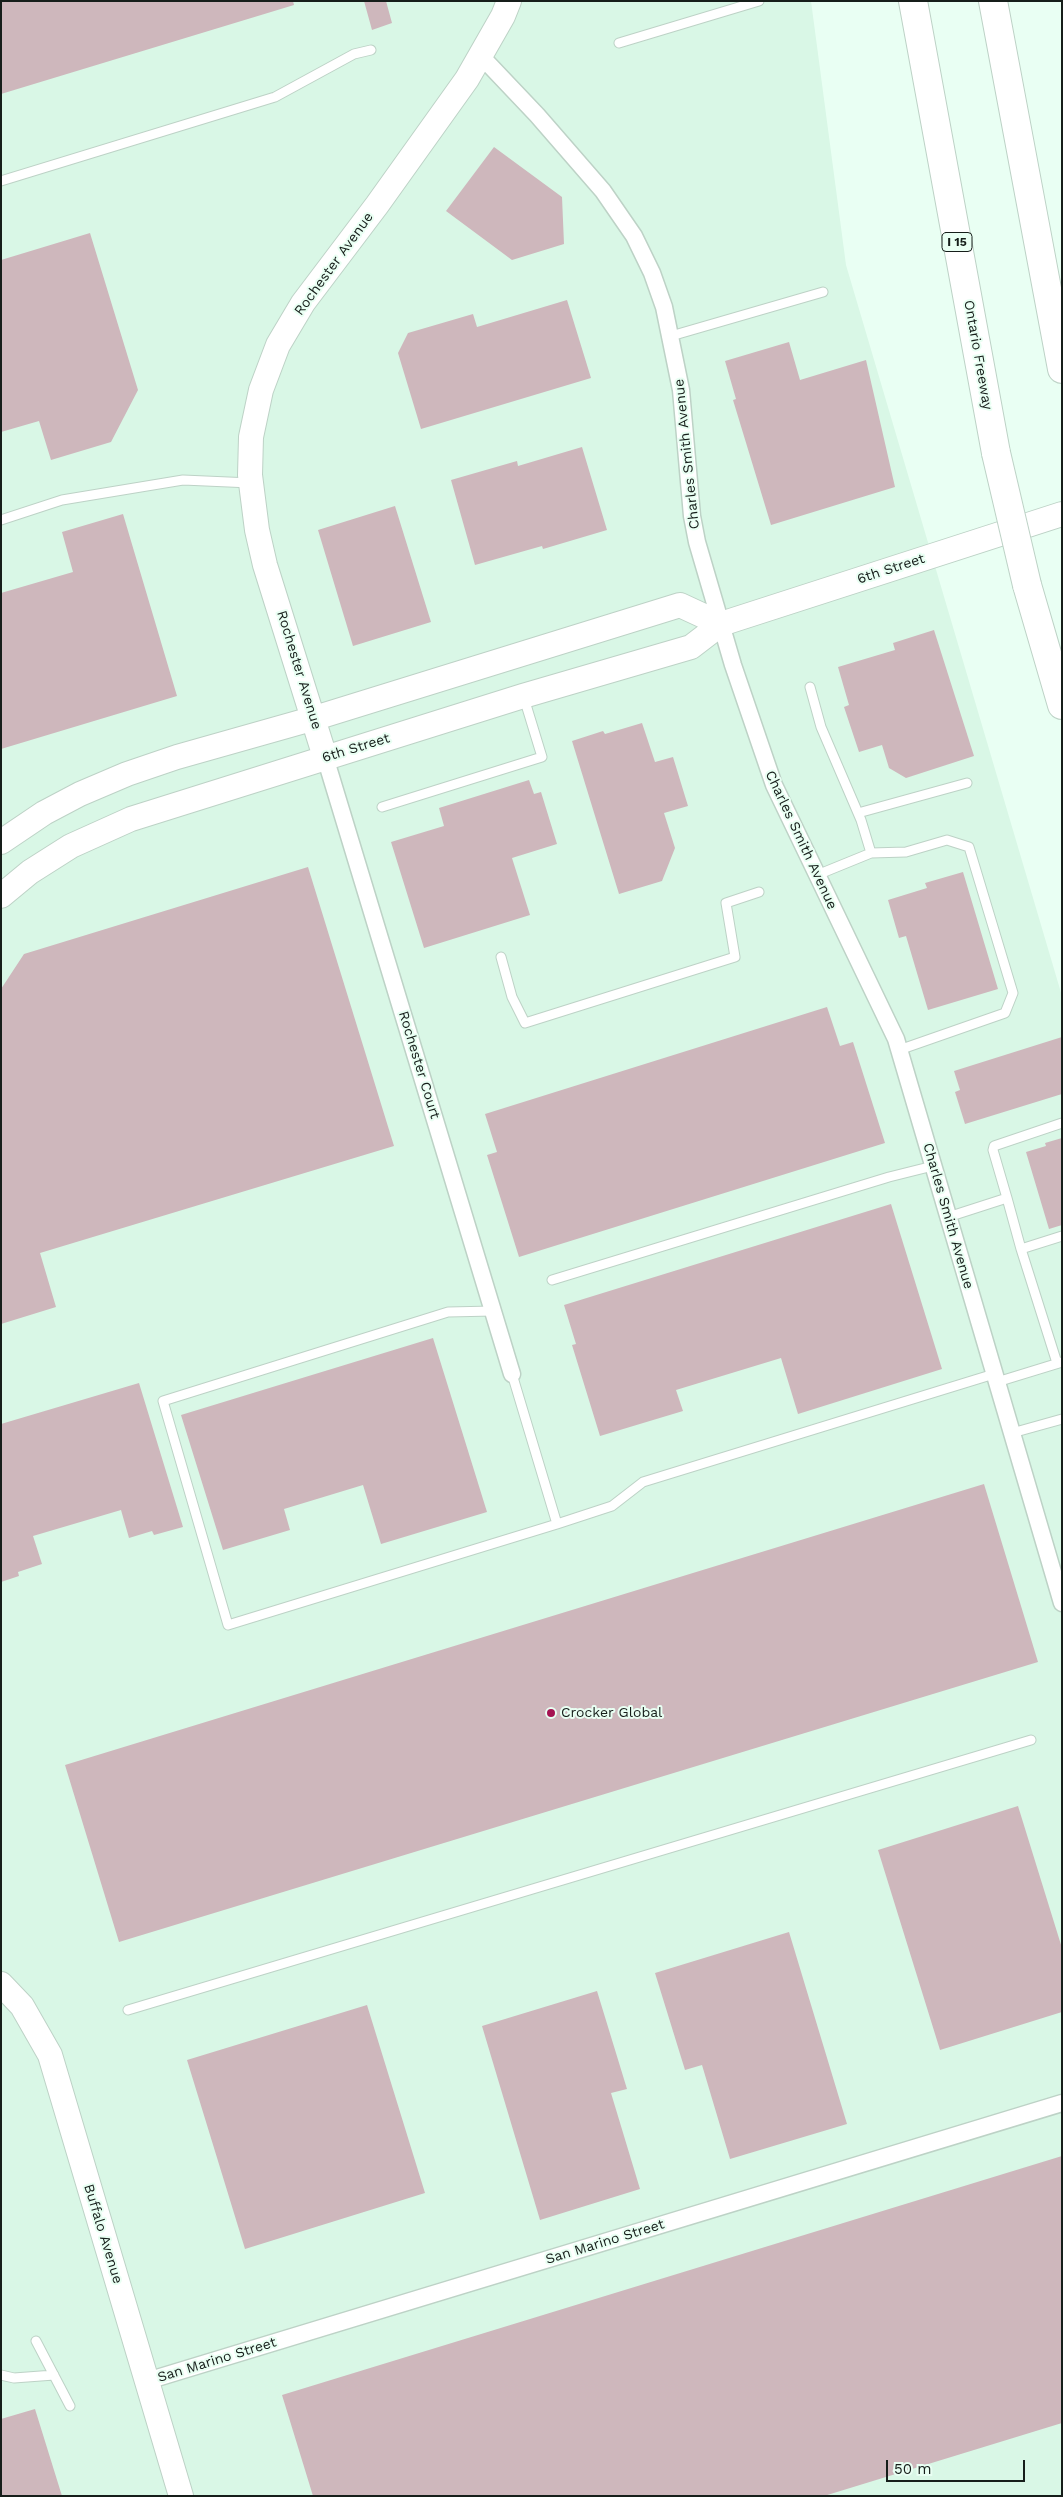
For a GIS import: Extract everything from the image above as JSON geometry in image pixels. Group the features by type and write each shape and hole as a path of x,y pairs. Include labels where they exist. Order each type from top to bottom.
{"highway":[{"name":"Ontario Freeway","path":"913,1 996,453 1028,586 1062,705"},
{"path":"994,6 1062,369"}],"street":[{"name":"Rochester Avenue","path":"325,757 315,718 265,565 257,530 251,483 251,437 261,390 278,345 303,303 378,205 481,56 509,1"},
{"name":"Charles Smith Avenue","path":"481,56 537,115 603,191 634,236 652,273 664,307 681,390 692,516 704,570 774,785 896,1039 1062,1603"},
{"name":"6th Street","path":"1,896 54,856 94,834 130,819 523,696 691,647 721,624 1062,514"},
{"path":"1,842 44,813 80,794 127,774 177,757 315,718 680,605 721,624"},
{"name":"Rochester Court","path":"325,757 512,1374"},
{"name":"Buffalo Avenue","path":"1,1984 22,2006 50,2055 181,2496"},
{"name":"San Marino Street","path":"147,2381 1062,2103"}],"lane":[{"path":"619,43 760,1"},
{"path":"1,181 275,97 354,54 371,50"},
{"path":"671,336 823,292"},
{"path":"1,520 62,500 183,480 251,483"},
{"path":"810,687 821,727 858,813 870,853"},
{"path":"382,807 542,757 523,696"},
{"path":"858,813 967,783"},
{"path":"817,875 870,853 906,852 947,840 968,847 1013,993 1004,1013 899,1050"},
{"path":"501,957 512,998 525,1023 735,957 726,903 759,892"},
{"path":"493,1310 448,1312 163,1401 228,1625 612,1506 644,1482 996,1378 1060,1362 1022,1249 993,1150 994,1146 1062,1124"},
{"path":"552,1280 889,1176 933,1166"},
{"path":"948,1217 1007,1198"},
{"path":"1022,1249 1062,1236"},
{"path":"512,1374 557,1524"},
{"path":"1012,1433 1062,1419"},
{"path":"128,2010 1031,1740"},
{"path":"36,2341 70,2406"},
{"path":"1,2376 14,2378 54,2375"}],"shaded area":[{"path":"1,1 811,1 846,265 1062,996 1062,2496 1,2496"}],"building":[{"path":"1,1 293,1 294,5 1,94"},
{"path":"364,1 386,1 392,23 372,30"},
{"path":"494,147 562,197 564,244 512,260 446,211"},
{"path":"90,233 138,390 111,442 51,460 39,421 1,432 1,260"},
{"path":"567,300 591,378 421,429 398,353 408,333 473,314 477,327"},
{"path":"789,342 800,380 866,360 895,487 771,525 733,400 736,399 725,361"},
{"path":"582,447 607,530 543,549 542,546 475,565 451,480 517,461 518,466"},
{"path":"395,506 431,622 353,646 318,530"},
{"path":"123,514 177,696 1,749 1,593 73,572 62,532"},
{"path":"934,630 974,756 906,778 889,768 882,745 859,752 844,707 849,705 838,667 895,650 893,643"},
{"path":"642,723 655,762 673,757 688,806 664,813 675,848 662,881 619,894 572,741 603,731 605,734"},
{"path":"529,780 534,794 541,792 557,844 512,858 530,915 424,948 391,842 444,826 439,808"},
{"path":"308,867 394,1146 40,1253 56,1307 1,1324 1,989 24,954"},
{"path":"963,872 998,989 928,1010 906,936 899,938 888,900 927,888 925,883"},
{"path":"827,1007 840,1046 853,1042 885,1143 519,1257 487,1155 497,1152 485,1114"},
{"path":"1062,1037 1062,1094 965,1124 955,1092 960,1090 954,1071"},
{"path":"1062,1138 1062,1225 1049,1229 1026,1152 1046,1146 1045,1143"},
{"path":"891,1204 942,1369 798,1414 781,1358 676,1390 683,1411 600,1436 572,1345 576,1344 564,1305"},
{"path":"433,1338 487,1512 381,1544 363,1485 284,1509 290,1530 223,1550 181,1415"},
{"path":"139,1383 183,1527 154,1535 152,1531 129,1538 121,1510 33,1536 42,1564 18,1572 19,1576 1,1582 1,1424"},
{"name":"Crocker Global","path":"984,1484 1038,1662 119,1942 65,1765"},
{"path":"1018,1806 1062,1948 1062,2012 940,2050 878,1850"},
{"path":"789,1932 847,2124 730,2159 702,2065 685,2070 655,1973"},
{"path":"597,1991 627,2089 611,2093 640,2189 540,2220 482,2026"},
{"path":"367,2005 425,2193 245,2249 187,2060"},
{"path":"1062,2156 1062,2423 824,2496 313,2496 282,2395"},
{"path":"35,2409 62,2496 1,2496 1,2419"}],"place":[{"name":"Crocker Global","path":"551,1713"}]}
